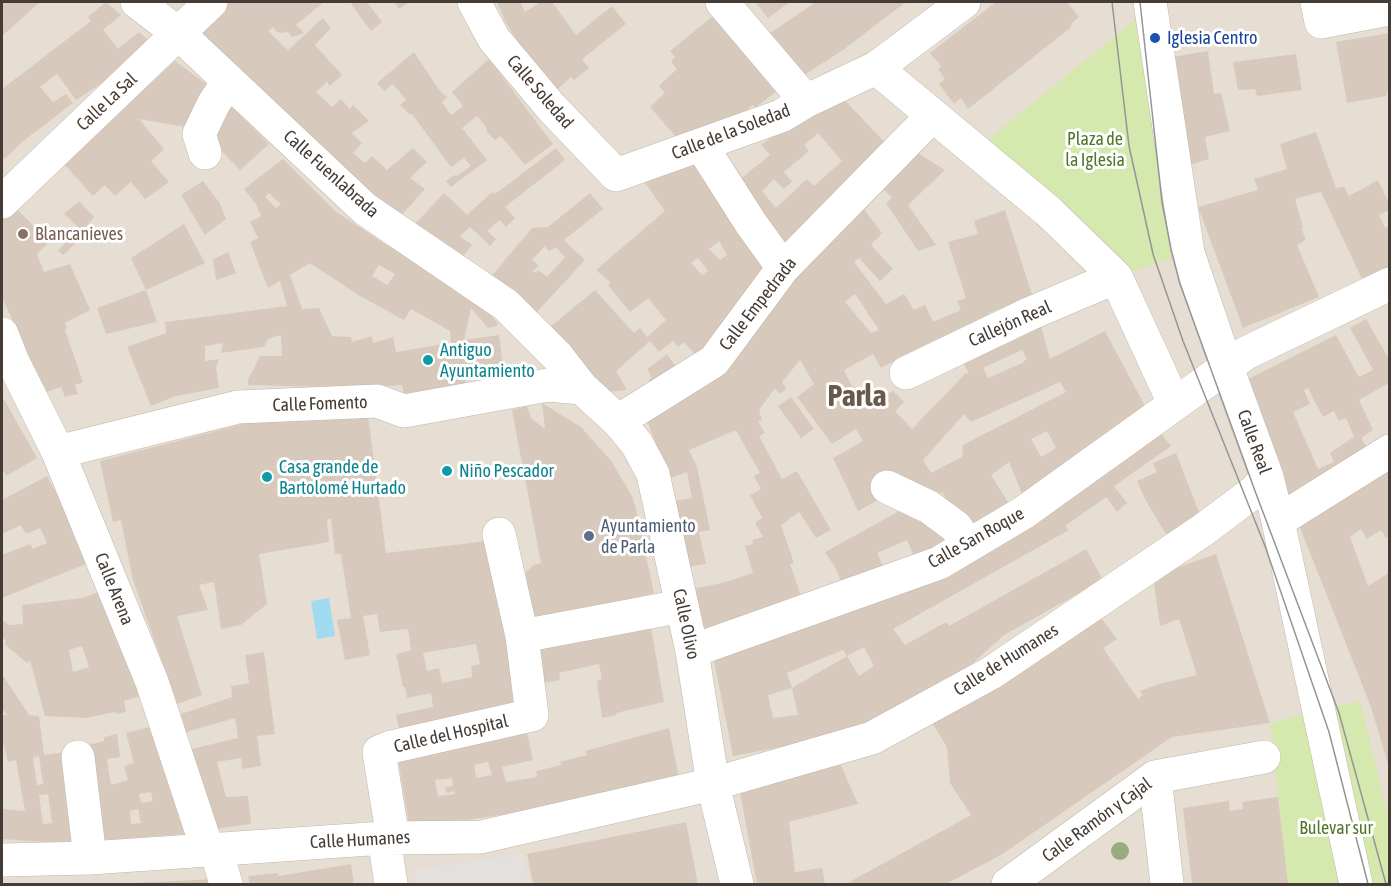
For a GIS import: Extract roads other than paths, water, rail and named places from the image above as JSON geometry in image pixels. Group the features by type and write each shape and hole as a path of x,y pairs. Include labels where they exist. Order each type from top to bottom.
{"street":[{"name":"Calle Fuenlabrada","path":"137,2 179,34 365,209 506,305 558,357 582,387"},
{"name":"Calle La Sal","path":"2,202 211,2"},
{"name":"Calle Soledad","path":"474,2 494,39 551,107 616,175"},
{"path":"722,2 806,101"},
{"name":"Calle de la Soledad","path":"616,175 781,116 806,101 876,68 964,2"},
{"name":"Calle Real","path":"1150,2 1188,253 1267,477 1356,885"},
{"path":"1317,2 1321,22 1389,9"},
{"path":"876,68 1048,211 1116,277 1187,395"},
{"path":"205,153 199,134 214,103 229,81"},
{"name":"Calle Empedrada","path":"618,421 714,361 783,268 932,116"},
{"path":"701,144 750,222 783,268"},
{"name":"Callejón Real","path":"906,373 1029,314 1116,277"},
{"path":"1226,365 1245,353 1389,284"},
{"name":"Calle Arena","path":"5,355 58,452 152,682 226,885"},
{"name":"Calle San Roque","path":"692,651 939,563 1023,513 1226,365"},
{"name":"Calle Fomento","path":"58,452 238,407 377,401 405,411 548,385 582,387"},
{"name":"Calle Olivo","path":"582,387 618,421 637,444 653,474 692,651 714,784 737,885"},
{"path":"1278,521 1389,451"},
{"name":"Calle de Humanes","path":"714,784 873,738 991,673 1203,530 1250,495 1267,477"},
{"path":"887,487 929,507 956,527 968,545"},
{"name":"Calle del Hospital","path":"389,837 379,752 391,747 532,715 522,636 499,534"},
{"path":"522,636 682,606"},
{"path":"78,757 90,858"},
{"name":"Calle Ramón y Cajal","path":"1008,885 1155,777 1264,757"},
{"path":"1155,777 1167,885"},
{"name":"Calle Humanes","path":"2,860 90,858 389,837 481,837 714,784"},
{"path":"389,837 391,885"}],"water":[{"path":"329,598 335,636 317,639 311,601"}],"tram line":[{"path":"1112,2 1129,146 1153,254 1183,341 1265,546 1329,732 1368,884"},
{"path":"1140,2 1162,202 1180,284 1339,713 1386,884"}],"place":[{"name":"Iglesia Centro","path":"1155,38"},
{"name":"Blancanieves","path":"23,234"},
{"name":"Antiguo Ayuntamiento","path":"428,360"},
{"name":"Niño Pescador","path":"447,471"},
{"name":"Casa grande de Bartolomé Hurtado","path":"267,477"},
{"name":"Ayuntamiento de Parla","path":"589,536"}],"district":[{"name":"Parla","path":"857,397"}],"park label":[{"name":"Plaza de la Iglesia","path":"1095,149"},
{"name":"Bulevar sur","path":"1336,828"}]}
